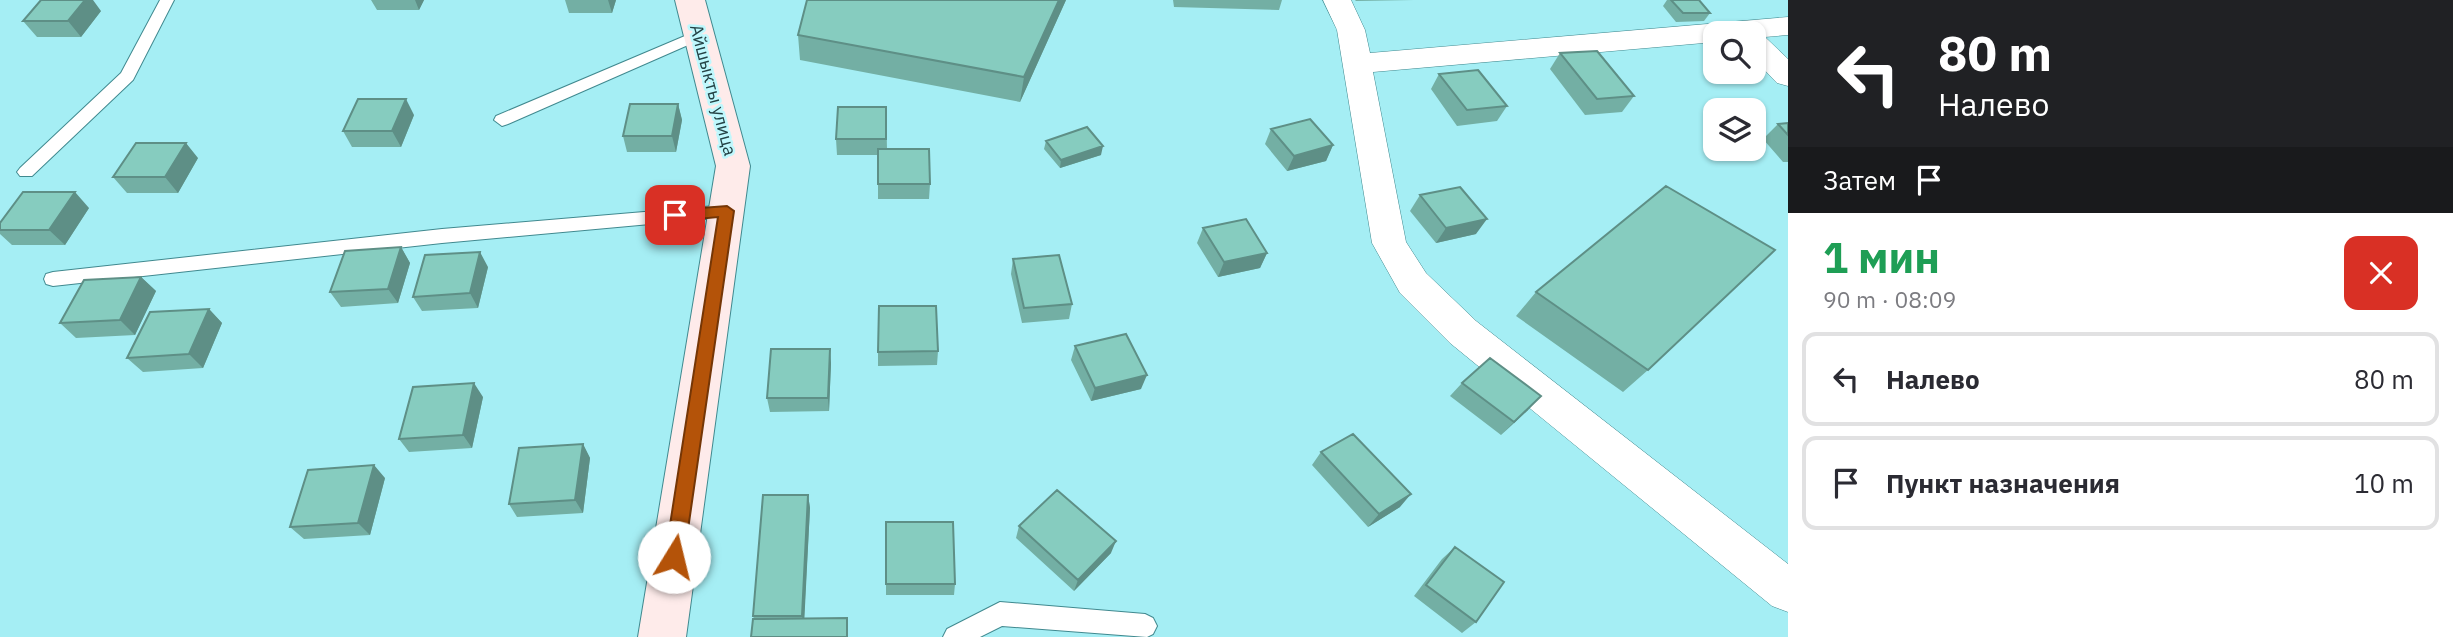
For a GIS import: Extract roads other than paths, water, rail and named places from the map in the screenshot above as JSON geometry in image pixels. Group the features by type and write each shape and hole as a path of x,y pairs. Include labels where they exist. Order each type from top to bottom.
{"street":[{"path":"1337,0 1350,30 1389,243 1413,283 1463,332 1788,591"},
{"name":"Айшыкты улица","path":"663,637 733,166 694,18"},
{"path":"1766,30 1788,26"},
{"path":"1356,64 1703,37"},
{"path":"1766,59 1788,76"}],"lane":[{"path":"26,172 127,76 167,0"},
{"path":"502,120 694,18"},
{"path":"53,279 442,236 727,211"},
{"path":"955,637 1000,614 1145,626"}]}
